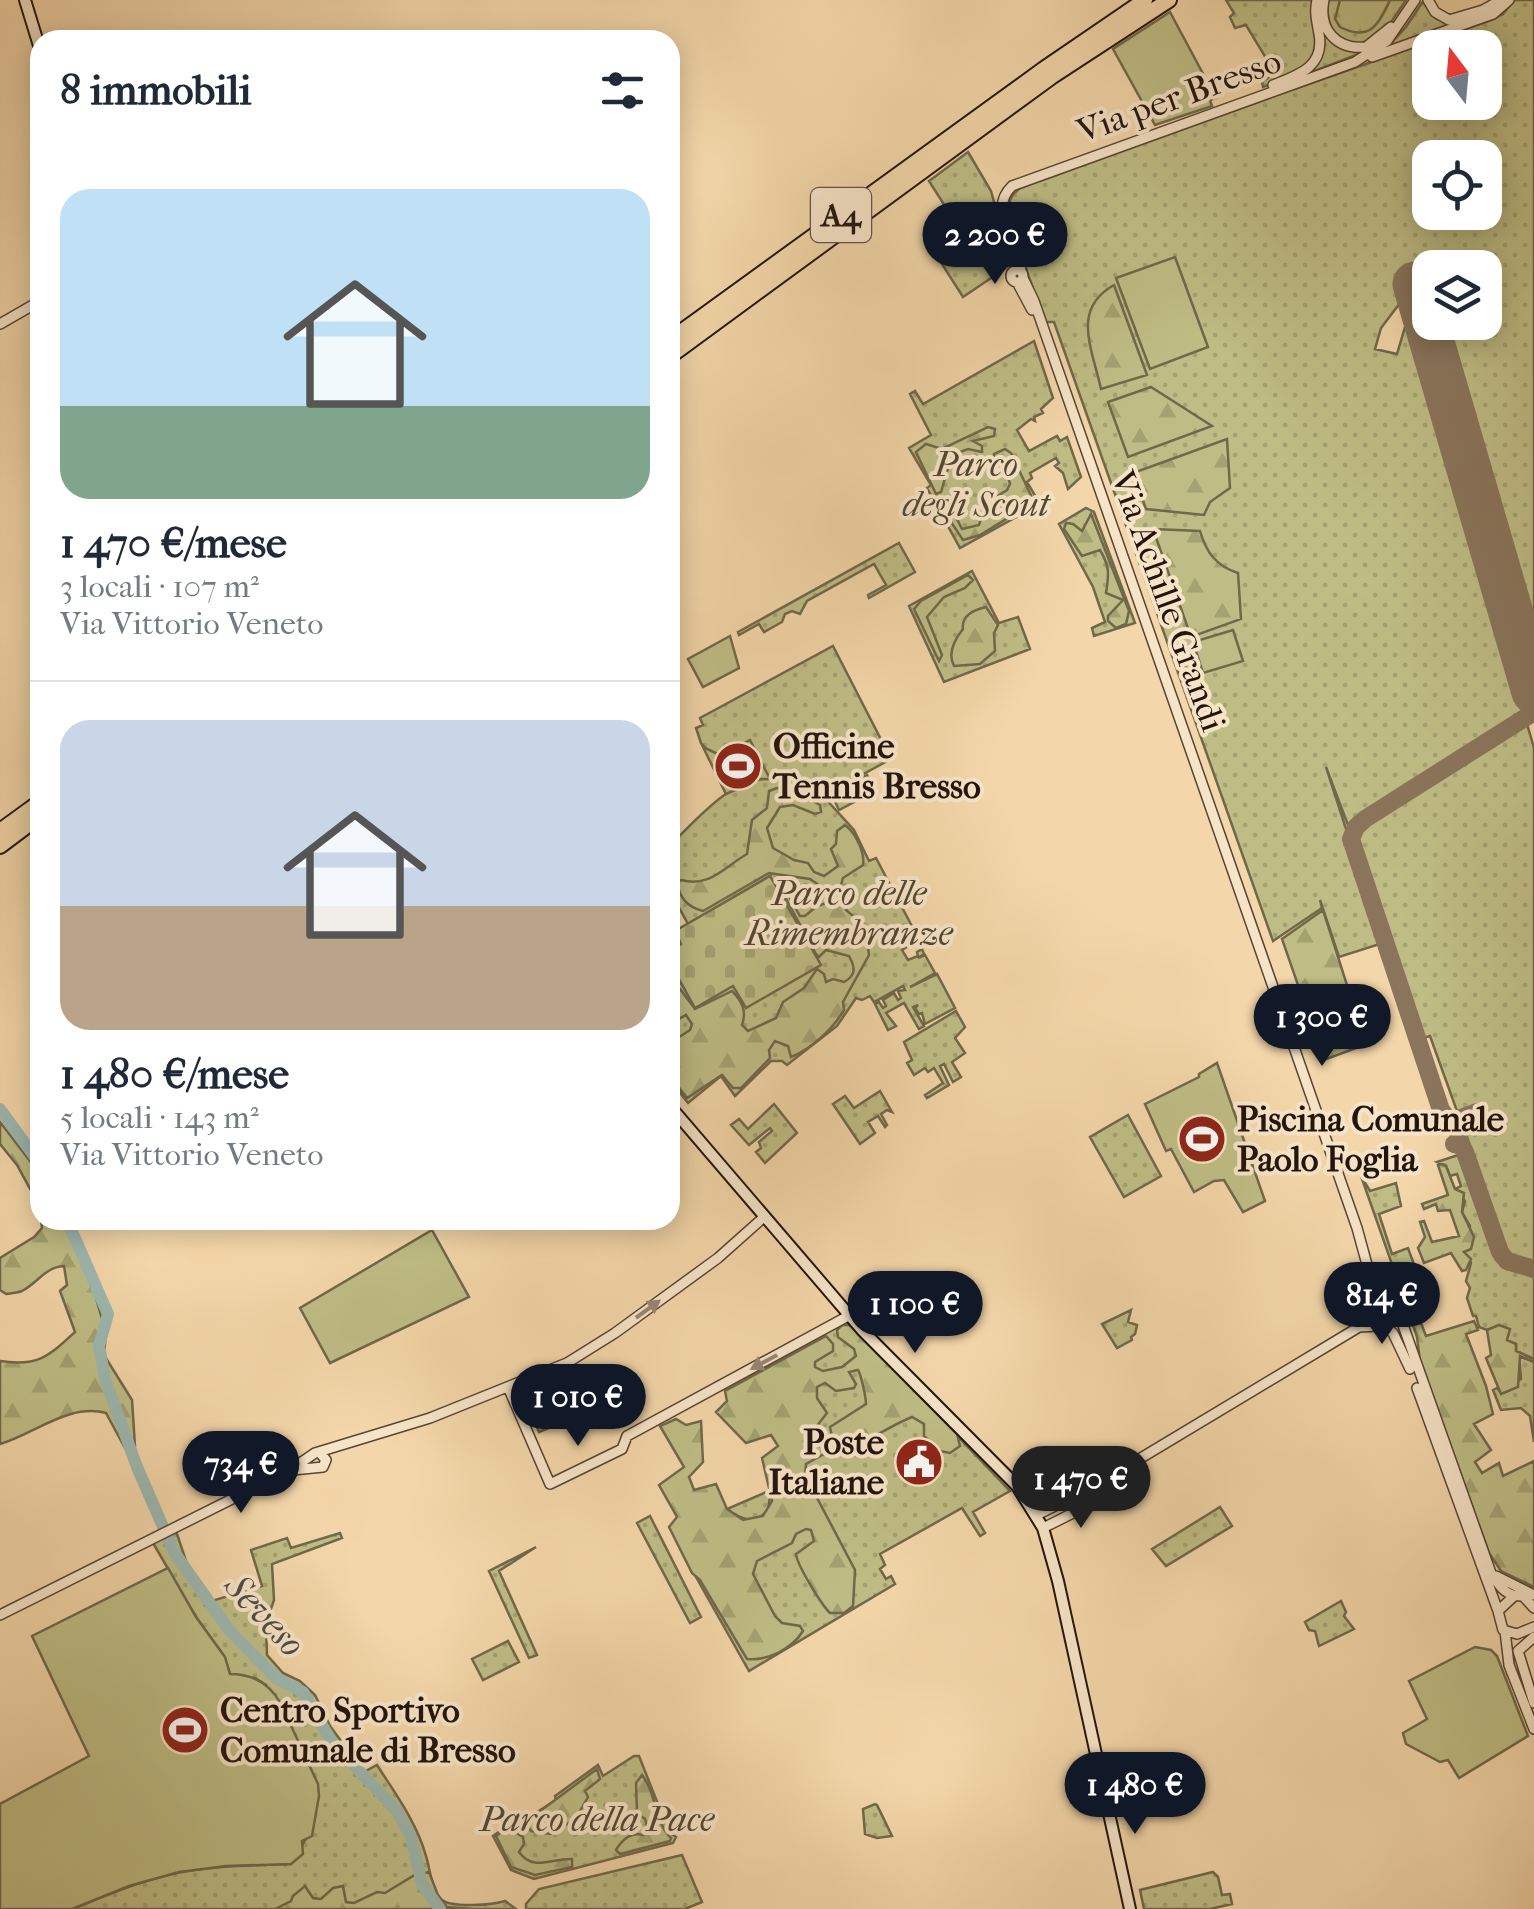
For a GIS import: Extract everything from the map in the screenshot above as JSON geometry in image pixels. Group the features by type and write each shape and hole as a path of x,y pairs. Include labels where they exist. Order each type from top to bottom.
{"highway":[{"name":"A4","path":"680,333 1028,80 1145,0"},
{"name":"A4","path":"680,349 1051,78 1169,0"},
{"path":"0,831 30,809"},
{"path":"0,846 30,824"}],"main road":[{"path":"25,0 34,30"},
{"path":"680,1118 850,1315 1012,1480 1037,1515 1058,1581 1130,1909"}],"street":[{"path":"1321,0 1328,33 1340,43 1360,48 1386,33 1412,0"},
{"path":"1245,102 1276,84 1300,76 1314,63 1320,42 1315,14 1321,0"},
{"name":"Via per Bresso","path":"1039,320 1032,312 1019,275 1002,211 1004,194 1012,186 1355,62 1387,41 1412,0"},
{"path":"1428,0 1439,16 1448,20 1483,10 1501,0"},
{"path":"1355,62 1486,17 1500,11 1509,0"},
{"path":"0,324 30,308"},
{"name":"Via Achille Grandi","path":"1039,320 1244,896 1366,1254"},
{"path":"0,1615 322,1454 363,1436 430,1418 567,1363 610,1337 718,1258 764,1216"},
{"path":"1366,1254 1389,1302 1395,1306 1491,1574 1503,1590 1512,1596 1523,1596 1534,1608"},
{"path":"1366,1254 1376,1295 1373,1310 1408,1364 1505,1631 1508,1665 1534,1729"},
{"path":"1043,1528 1074,1513 1079,1499 1091,1488 1359,1327 1381,1302 1389,1302"},
{"path":"1359,1327 1396,1323 1398,1314"},
{"path":"508,1387 550,1484 622,1449 626,1436 850,1315"},
{"path":"290,1470 323,1467 322,1454"},
{"path":"1037,1515 1065,1501 1079,1499"},
{"path":"1491,1574 1534,1595"},
{"path":"1498,1611 1512,1596"},
{"path":"1505,1631 1517,1634 1533,1629"},
{"path":"1533,1629 1520,1647 1520,1662 1534,1703"},
{"path":"1517,1634 1512,1647 1517,1686"}],"green space":[{"path":"1226,0 1314,0 1317,36 1313,60 1291,77 1263,87 1262,82 1275,73 1246,25 1235,28 1230,17 1234,13"},
{"path":"1327,0 1406,0 1383,34 1357,45 1332,29"},
{"path":"1340,0 1390,0 1377,23 1359,33 1340,27 1335,19"},
{"path":"1424,0 1435,18 1454,23 1482,15 1506,0 1489,15 1445,30 1412,30 1412,41 1384,51"},
{"path":"1514,0 1534,0 1534,639 1447,340 1502,340 1502,250 1412,250 1412,285 1400,288 1403,299 1381,328 1375,349 1397,354 1408,317 1524,712 1348,825 1326,767 1383,943 1339,957 1320,900 1322,908 1273,941 1054,322 1045,322 1007,215 1013,195 1030,182 1412,48 1412,120 1502,120 1502,30 1463,30 1503,14"},
{"path":"1170,12 1216,98 1210,100 1212,106 1155,125 1113,49"},
{"path":"1320,21 1347,49 1364,52 1307,74 1317,63"},
{"path":"968,152 991,191 1010,260 1006,268 963,297 935,253 964,236 929,181"},
{"path":"1175,257 1208,347 1150,369 1116,278"},
{"path":"1114,285 1147,375 1101,389 1090,344 1089,318 1101,295"},
{"name":"Parco degli Scout","path":"1034,341 1053,398 1041,409 1043,413 1034,417 1035,421 1031,419 1017,430 1029,451 1057,436 1060,441 1067,437 1081,477 1068,489 1063,473 1055,466 1059,463 1056,458 1030,473 1032,478 1027,482 1040,504 960,548 909,448 931,435 910,394 915,391 923,404"},
{"path":"1151,387 1212,426 1128,457 1108,402"},
{"path":"988,427 995,429 994,436 973,441 982,446 982,452 968,449 952,455 941,492 936,494 916,452 926,444 942,449"},
{"path":"1227,439 1230,488 1210,502 1204,515 1146,509 1133,473"},
{"path":"1005,449 1011,453 1034,502 980,535 963,540 943,510 944,505 951,507 962,529 979,525 986,503 1010,484 1005,467 994,461 994,454"},
{"path":"1086,508 1094,512 1135,623 1094,636 1092,628 1105,622 1093,587 1059,524"},
{"path":"1091,514 1129,611 1126,624 1116,628 1108,616 1123,600 1106,593 1108,571 1100,550 1082,556 1064,529 1066,523 1082,531"},
{"path":"1153,529 1200,531 1213,557 1238,573 1241,619 1191,637"},
{"path":"899,543 915,572 869,598 886,585 874,564 807,601 800,614 792,611 764,632 759,624 739,635 738,632"},
{"path":"972,571 999,623 1018,617 1030,649 944,682 909,606"},
{"path":"968,575 973,580 944,597 927,617 942,655 939,661 914,609 921,601"},
{"path":"986,607 998,625 994,633 995,651 980,664 954,666 952,651 964,620"},
{"path":"1233,630 1243,661 1203,673 1193,642"},
{"path":"730,636 739,668 703,687 688,659"},
{"name":"Parco delle Rimembranze","path":"833,646 891,759 823,796 854,830 869,861 876,858 914,930 904,932 907,947 902,950 908,960 918,956 922,949 924,954 918,958 925,955 935,973 910,987 937,974 955,1008 925,1024 922,1013 915,1008 918,1005 913,1007 924,1026 919,1029 904,1003 886,1013 896,1026 888,1030 875,1004 879,1002 883,1008 883,1000 894,993 898,1000 898,991 905,990 903,986 874,1002 870,996 856,998 837,1026 787,1065 771,1061 735,1096 721,1076 688,1103 680,1093 680,983 696,1007 770,876 688,924 680,909 680,835 727,793 754,780 768,779 708,751 696,728 703,725 700,718"},
{"path":"1527,724 1534,748 1534,1261 1513,1256 1507,1250 1430,1036 1423,1038 1355,838 1377,814 1397,800 1497,738 1500,740"},
{"name":"Officine Tennis Bresso","path":"750,740 770,779 760,779 726,794 703,747 722,756"},
{"path":"867,775 875,791 839,810 831,793"},
{"name":"Parco delle Rimembranze","path":"791,789 820,805 821,812 815,814 793,805 780,807 767,828 773,848 808,863 814,872 824,876 838,866 831,849 836,844 837,831 845,825 856,838 863,865 843,878 841,885 849,898 846,910 865,926 869,955 843,1002 844,1010 814,1044 791,1057 788,1046 775,1041 769,1050 770,1058 741,1088 733,1088 722,1075 687,1098 680,1089 680,1036 692,1024 686,1015 680,1018 680,989 695,1009 732,991 743,1006 742,1025 748,1031 776,1018 783,1002 804,988 817,969 826,982 844,982 853,974 849,956 826,950 819,957 816,954 785,897 788,895 800,916 824,904 828,899 826,890 810,879 769,873 703,911 685,901 680,893 681,880 709,879 747,854 752,820 767,808 769,791"},
{"path":"770,876 821,965 746,1008 733,986 695,1008 680,981 680,928"},
{"path":"1323,910 1354,1007 1349,1013 1359,1047 1324,1060 1282,939"},
{"path":"956,1011 965,1027 955,1038 965,1053 952,1062 961,1077 953,1082 944,1064 940,1066 949,1085 927,1098 925,1095 943,1083 934,1068 914,1075 907,1063 912,1060 904,1042"},
{"name":"Piscina Comunale Paolo Foglia","path":"1217,1063 1265,1201 1243,1212 1224,1180 1194,1192 1171,1149 1166,1151 1145,1104 1199,1077"},
{"path":"880,1091 892,1112 881,1114 885,1127 878,1116 868,1122 875,1133 860,1144 833,1104 845,1096 854,1108"},
{"path":"774,1104 797,1133 765,1163 756,1152 761,1148 759,1142 772,1131 770,1128 749,1145 731,1125 739,1119 748,1129"},
{"path":"1128,1115 1161,1176 1124,1197 1090,1137"},
{"path":"0,1122 30,1161 30,1189 17,1165 0,1144"},
{"path":"1458,1155 1496,1260 1507,1269 1534,1276 1534,1359 1516,1351 1516,1344 1507,1341 1499,1325 1487,1330 1479,1327 1473,1316 1467,1298 1471,1263 1464,1252 1470,1226 1462,1212 1465,1201 1455,1189 1461,1186 1457,1174 1450,1176 1446,1166 1437,1162"},
{"path":"1438,1165 1446,1166 1455,1189 1464,1193 1462,1212 1474,1237 1471,1249 1464,1252 1471,1259 1462,1271 1451,1253 1424,1263 1418,1248 1425,1237 1420,1222 1424,1221 1432,1242 1459,1236 1450,1210 1438,1211 1436,1204 1424,1209 1422,1204 1448,1195"},
{"path":"1361,1176 1370,1191 1396,1183 1401,1206 1379,1214 1392,1254 1408,1248 1420,1281 1404,1287 1409,1303 1406,1304"},
{"path":"40,1230 68,1230 92,1284 106,1333 104,1355 132,1400 135,1446 125,1448 106,1413 92,1411 65,1416 0,1444 0,1361 42,1358 75,1332 60,1291 67,1285 64,1266 52,1269 22,1291 6,1294 0,1290 0,1258"},
{"path":"432,1230 469,1297 330,1363 300,1308"},
{"path":"1131,1310 1128,1322 1137,1325 1135,1334 1117,1348 1102,1324"},
{"path":"1408,1310 1416,1310 1426,1336 1474,1321 1478,1330 1466,1334 1493,1414 1474,1424 1491,1450 1475,1462 1482,1473 1499,1463 1503,1476 1534,1461 1534,1587 1501,1571 1489,1553 1420,1361"},
{"path":"847,1321 1010,1491 973,1512 985,1533 980,1536 962,1508 880,1554 885,1565 880,1569 895,1584 749,1671 696,1577 821,1510 750,1376"},
{"path":"842,1325 855,1330 957,1434 960,1446 950,1453 940,1451 924,1436 924,1424 912,1417 841,1451 833,1441 830,1427 866,1404 859,1372 849,1372 856,1384 854,1388 836,1391 825,1383 817,1387 817,1398 827,1413 813,1431 824,1454 806,1464 805,1475 855,1570 853,1606 844,1613 830,1613 826,1608 796,1554 814,1541 811,1530 796,1534 792,1543 757,1561 753,1574 775,1616 803,1631 778,1653 747,1659 692,1573 669,1527 677,1517 659,1485 684,1467 660,1426 676,1419 686,1425 701,1421 703,1462 689,1477 694,1490 716,1484 727,1509 743,1520 763,1516 772,1501 762,1458 778,1446 771,1435 746,1443 716,1412 727,1401 725,1391 826,1336 833,1351 815,1362 815,1367 823,1371 842,1367 856,1356 854,1349 838,1337 837,1330"},
{"path":"1499,1325 1510,1329 1507,1340 1516,1344 1516,1351 1534,1359 1520,1356 1518,1387 1501,1394 1486,1358 1491,1355 1487,1330"},
{"path":"1519,1356 1534,1362 1534,1442 1530,1416 1521,1408 1501,1410 1493,1390 1497,1388 1501,1393 1521,1379"},
{"path":"540,1387 556,1425 539,1432 523,1394"},
{"path":"771,1490 768,1510 758,1518 743,1518 727,1509"},
{"path":"1220,1507 1232,1526 1166,1566 1152,1549"},
{"path":"650,1516 701,1617 690,1623 637,1523"},
{"path":"176,1531 194,1585 199,1584 203,1595 212,1601 262,1586 251,1550 287,1538 291,1548 340,1533 342,1538 272,1564 274,1600 266,1623 267,1655 283,1673 300,1681 315,1695 330,1726 364,1772 377,1765 417,1832 438,1896 447,1903 463,1905 505,1901 516,1909 72,1909 182,1872 291,1864 307,1837 266,1685 255,1678 230,1674 224,1656 153,1543"},
{"path":"536,1547 499,1571 537,1655 529,1658 489,1571"},
{"name":"Centro Sportivo Comunale di Bresso","path":"168,1568 225,1657 230,1674 260,1682 281,1704 318,1784 312,1836 302,1841 303,1854 291,1864 179,1872 129,1886 72,1909 0,1909 0,1804 89,1756 32,1636"},
{"path":"1341,1601 1344,1616 1354,1629 1319,1646 1315,1631 1309,1630 1305,1622"},
{"path":"508,1641 519,1662 483,1680 472,1659"},
{"path":"1475,1647 1491,1650 1497,1656 1528,1736 1459,1778 1448,1760 1440,1762 1406,1744 1403,1733 1427,1719 1409,1681"},
{"name":"Parco della Pace","path":"639,1756 669,1832 676,1837 673,1843 534,1879 511,1870 493,1836 556,1800 555,1796 598,1765 603,1776"},
{"path":"597,1769 600,1779 585,1791 588,1797 576,1818 551,1834 531,1831 528,1826 532,1817"},
{"path":"642,1775 661,1824 671,1838 620,1854 616,1850 624,1840 643,1835 648,1829 645,1819 637,1813 636,1783"},
{"path":"875,1804 892,1836 877,1838 865,1834 863,1809"},
{"path":"508,1828 523,1837 519,1852 524,1858 537,1863 572,1859 572,1867 535,1875 511,1867 496,1836"},
{"path":"682,1855 702,1902 685,1909 526,1909 539,1889"},
{"path":"429,1872 447,1907 472,1909 275,1909 291,1901 305,1886 313,1898 321,1899 333,1888 343,1886 346,1902 354,1903"},
{"path":"1213,1872 1222,1895 1230,1894 1232,1904 1210,1909 1144,1909 1140,1890"}],"waterway":[{"name":"Seveso","path":"0,1109 30,1150"},
{"name":"Seveso","path":"71,1230 108,1314 99,1346 105,1379 174,1552 229,1630 276,1678 303,1692 332,1742 397,1811 411,1837 422,1884 440,1909"}],"taxiway":[{"path":"1462,1146 1457,1130 1441,1110 1351,839 1365,819 1534,712"},
{"path":"1457,1130 1461,1118 1477,1112"},
{"path":"1454,1144 1462,1146 1465,1152 1500,1252 1507,1261 1534,1269"}],"runway":[{"path":"1431,340 1534,692"}],"place":[{"name":"Officine Tennis Bresso","path":"738,766"},
{"name":"Piscina Comunale Paolo Foglia","path":"1202,1139"},
{"name":"Poste Italiane","path":"919,1462"},
{"name":"Centro Sportivo Comunale di Bresso","path":"185,1730"}]}
